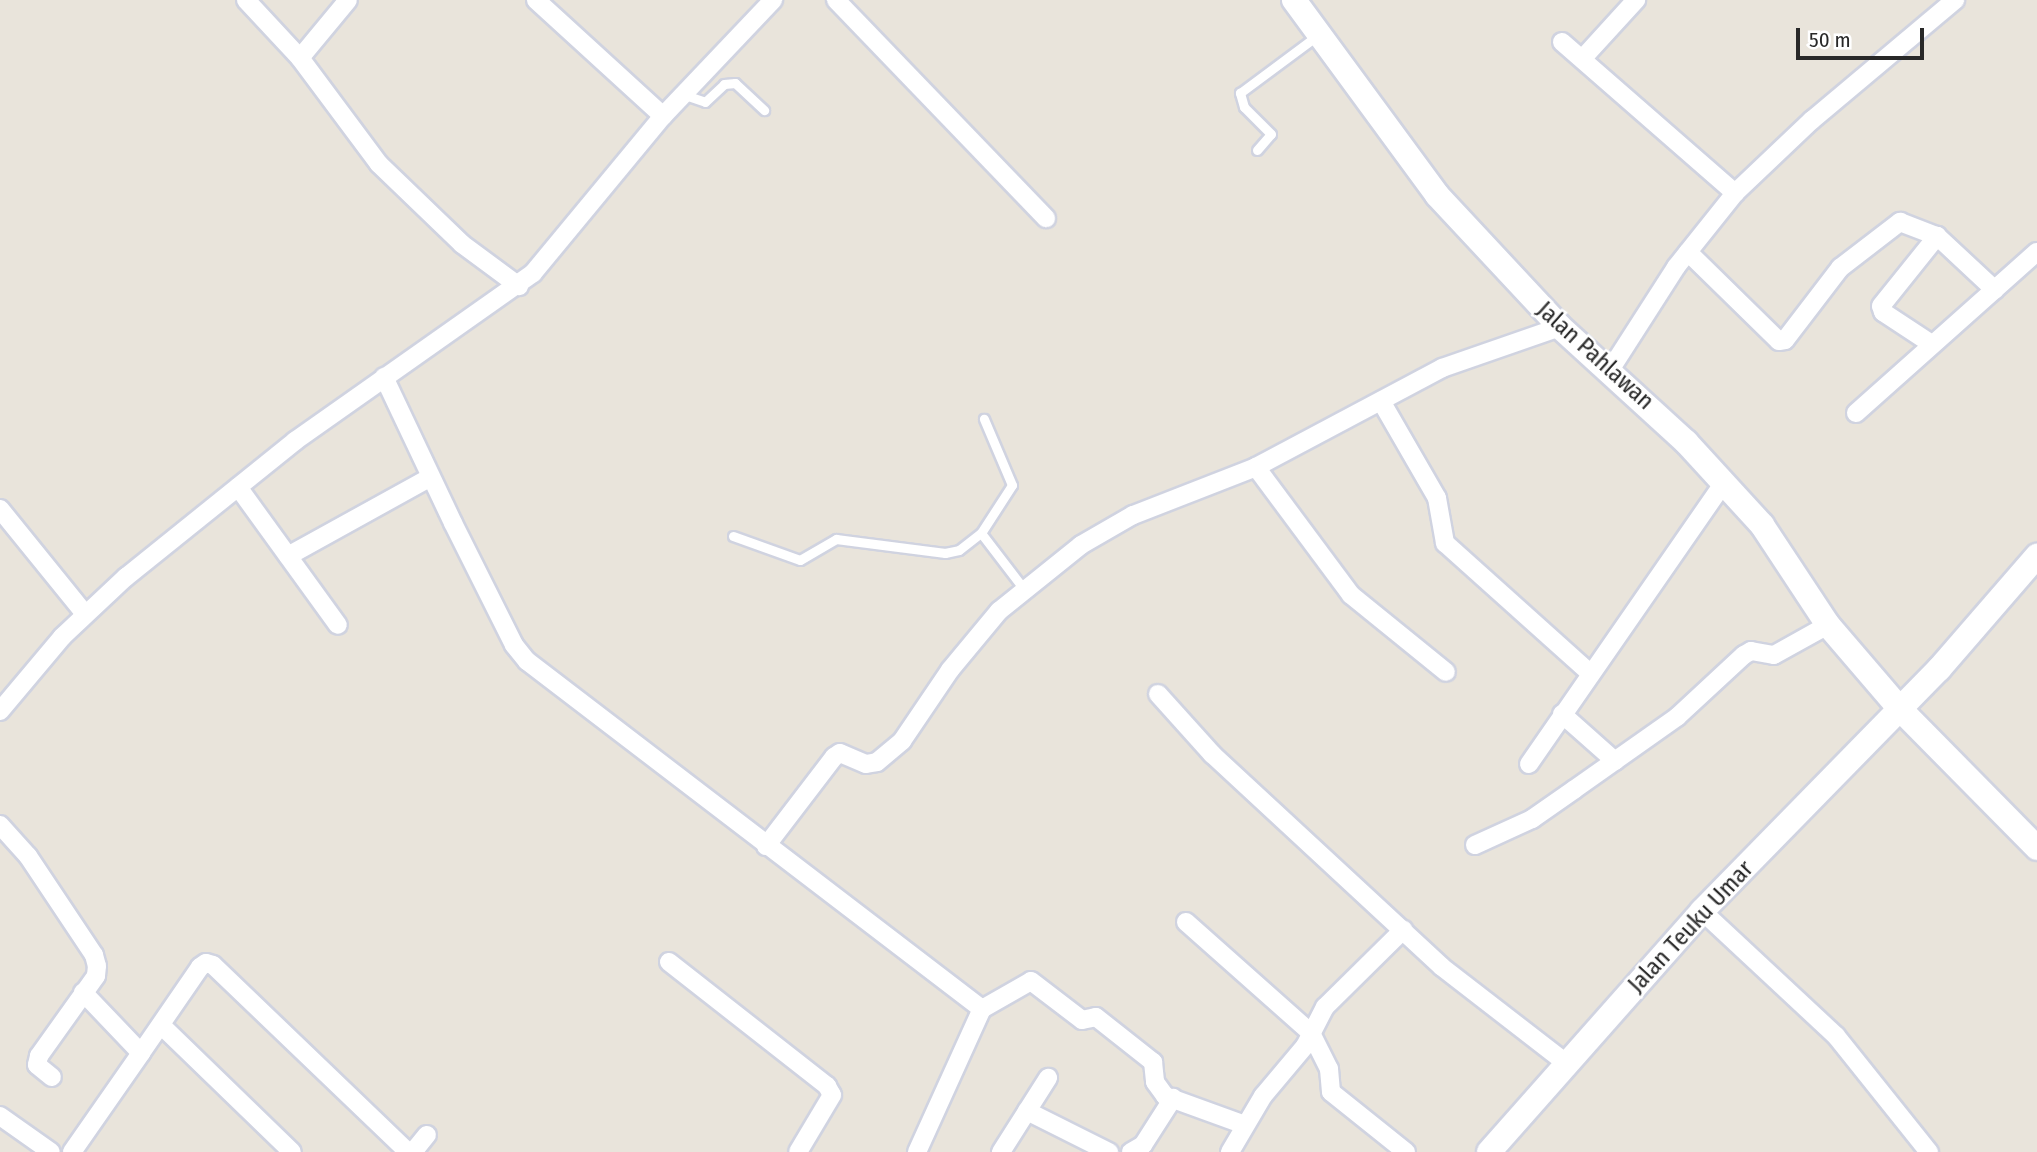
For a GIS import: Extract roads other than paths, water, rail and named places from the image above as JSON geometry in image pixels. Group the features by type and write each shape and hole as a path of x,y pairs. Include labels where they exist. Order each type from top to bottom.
{"main road":[{"name":"Jalan Pahlawan","path":"1294,0 1437,195 1560,327 1686,442 1722,485 1762,525 1828,625 1900,709 2037,848"},
{"name":"Jalan Teuku Umar","path":"1489,1152 1702,911 1900,709 2037,556"}],"street":[{"path":"246,0 300,58 379,164 462,244 519,286"},
{"path":"300,58 348,0"},
{"path":"536,0 663,116"},
{"path":"0,711 85,614 238,487 384,377 519,286 552,252 663,116 773,0"},
{"path":"836,0 1046,218"},
{"path":"1583,58 1636,0"},
{"path":"1610,370 1688,252 1735,193 1812,120 1955,0"},
{"path":"1562,42 1583,58 1621,97 1735,193"},
{"path":"1688,252 1779,341 1785,340 1840,268 1892,226 1910,222 1937,236 1995,290"},
{"path":"1930,344 1883,312 1881,306 1937,236"},
{"path":"1856,412 1930,344 2037,253"},
{"path":"766,846 834,757 840,753 866,764 877,762 902,741 950,670 1023,588 1081,545 1133,515 1255,467 1442,368 1560,327"},
{"path":"384,377 514,645 527,661 982,1009"},
{"path":"1381,401 1437,498 1445,543 1589,672"},
{"path":"1255,467 1351,595 1446,672"},
{"path":"288,556 431,477"},
{"path":"1529,764 1589,672 1722,485"},
{"path":"238,487 338,625"},
{"path":"0,509 85,614"},
{"path":"1475,845 1532,819 1615,761 1677,717 1744,655 1751,651 1774,656 1828,625"},
{"path":"1158,694 1212,754 1442,967 1566,1063"},
{"path":"1562,714 1615,761"},
{"path":"0,825 28,856 94,955 96,976 38,1056 37,1065 52,1077"},
{"path":"1702,911 1836,1036 1929,1152"},
{"path":"1186,922 1311,1033 1329,1069 1331,1092 1406,1152"},
{"path":"1230,1152 1245,1125 1311,1033 1330,1001 1403,930"},
{"path":"669,962 827,1086 832,1095 798,1152"},
{"path":"72,1152 200,967 213,965 411,1152 427,1135"},
{"path":"917,1152 982,1009 1036,981 1082,1020 1096,1017 1153,1062 1157,1089 1172,1098 1245,1125"},
{"path":"83,992 112,1027 141,1053"},
{"path":"161,1025 292,1152"},
{"path":"1001,1152 1048,1078"},
{"path":"1131,1152 1143,1145 1172,1098"},
{"path":"1027,1111 1109,1152"},
{"path":"0,1116 51,1152"}],"lane":[{"path":"1257,150 1271,134 1244,107 1240,93 1318,35"},
{"path":"685,95 705,102 724,84 735,83 764,110"},
{"path":"733,536 800,560 836,539 945,553 959,550 981,533 1012,485 984,419"},
{"path":"981,533 1023,588"}]}
